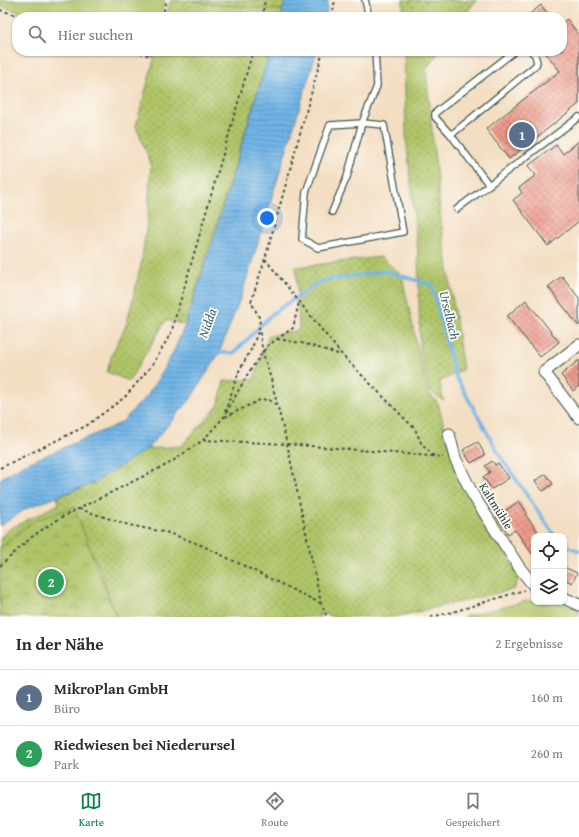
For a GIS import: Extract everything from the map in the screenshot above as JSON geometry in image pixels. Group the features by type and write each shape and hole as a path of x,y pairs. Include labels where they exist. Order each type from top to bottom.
{"street":[{"path":"579,345 544,372 579,418"},
{"name":"Kaltmühle","path":"448,434 455,458 473,495 530,587"},
{"path":"567,599 579,605"}],"lane":[{"path":"365,0 368,12"},
{"path":"332,212 347,177 362,123 377,86 375,56"},
{"path":"489,185 451,135 435,117 435,113 509,56"},
{"path":"451,135 536,65 537,62 534,56"},
{"path":"457,210 579,117"},
{"path":"362,123 384,125 403,232 318,248 302,239 306,192 324,140 330,125 362,123"}],"path":[{"path":"163,12 167,0"},
{"path":"263,12 265,0"},
{"path":"333,12 335,0"},
{"path":"0,10 12,14"},
{"path":"0,468 86,426 125,397 153,364 171,333 252,56"},
{"path":"322,56 265,259 251,302 260,319 263,352 278,408 321,603 327,617"},
{"path":"203,440 286,444 434,456 422,445 415,428 342,355 265,259"},
{"path":"0,566 34,535 62,517 170,462 203,440 224,417 247,376 267,346 293,328 299,302"},
{"path":"224,417 239,371 252,348 260,328"},
{"path":"277,339 306,344 342,355"},
{"path":"224,417 262,399 272,401 278,408"},
{"path":"79,509 129,525 169,533 201,545 321,603"},
{"path":"431,617 452,612 530,587"}],"green space":[{"path":"0,0 165,0 161,12 20,12 0,6"},
{"path":"171,0 189,0 205,3 283,10 282,12 167,12"},
{"path":"189,0 285,0 283,10 205,3"},
{"path":"403,0 476,0 468,12 403,12"},
{"path":"155,56 268,56 185,325 166,320 129,381 107,372 112,354 127,323 141,264 148,215 151,164 136,126"},
{"path":"404,56 436,56 426,70 441,221 463,369 440,382 443,400 429,391 420,348 418,254 406,136"},
{"path":"381,257 402,276 427,391 438,403 456,471 520,576 514,589 395,617 333,617 319,612 321,617 116,617 99,567 77,521 0,617 0,538 11,528 59,504 57,497 94,483 147,449 181,446 218,406 224,381 254,379 268,336 299,330 296,267"},
{"path":"74,507 116,617 0,617 0,548 33,521"},
{"path":"527,601 531,601 531,605 566,605 579,610 579,617 463,617"}],"water":[{"path":"285,0 328,0 327,12 282,12"},
{"name":"Nidda","path":"268,56 315,56 242,294 219,353 190,400 147,449 94,483 27,508 0,526 0,479 23,465 121,423 148,395 173,353 185,325 210,250"}],"building":[{"path":"541,5 546,12 532,12"},
{"path":"567,19 579,35 579,104 509,159 486,129 560,71 548,56 567,56"},
{"path":"579,141 579,221 548,246 513,200 522,193 519,188 536,175 528,166 556,145 563,154"},
{"path":"562,276 579,298 579,326 548,287"},
{"path":"526,300 559,342 540,357 507,316"},
{"path":"579,360 579,386 573,391 561,375"},
{"path":"478,442 485,455 471,463 463,450"},
{"path":"492,461 495,465 498,463 509,478 492,489 483,477 490,472 485,466"},
{"path":"546,474 553,484 543,491 535,481"},
{"path":"519,501 527,513 525,514 539,533 531,533 531,552 515,530 508,534 496,517"},
{"path":"567,568 577,573 572,583 567,580"}],"waterway":[{"name":"Urselbach","path":"215,352 234,353 273,313 321,281 385,271 432,285 455,375 502,459 553,533"},
{"name":"Urselbach","path":"567,546 579,551"}],"place":[{"name":"MikroPlan GmbH","path":"522,135"},
{"name":"Riedwiesen bei Niederursel","path":"51,582"}]}
